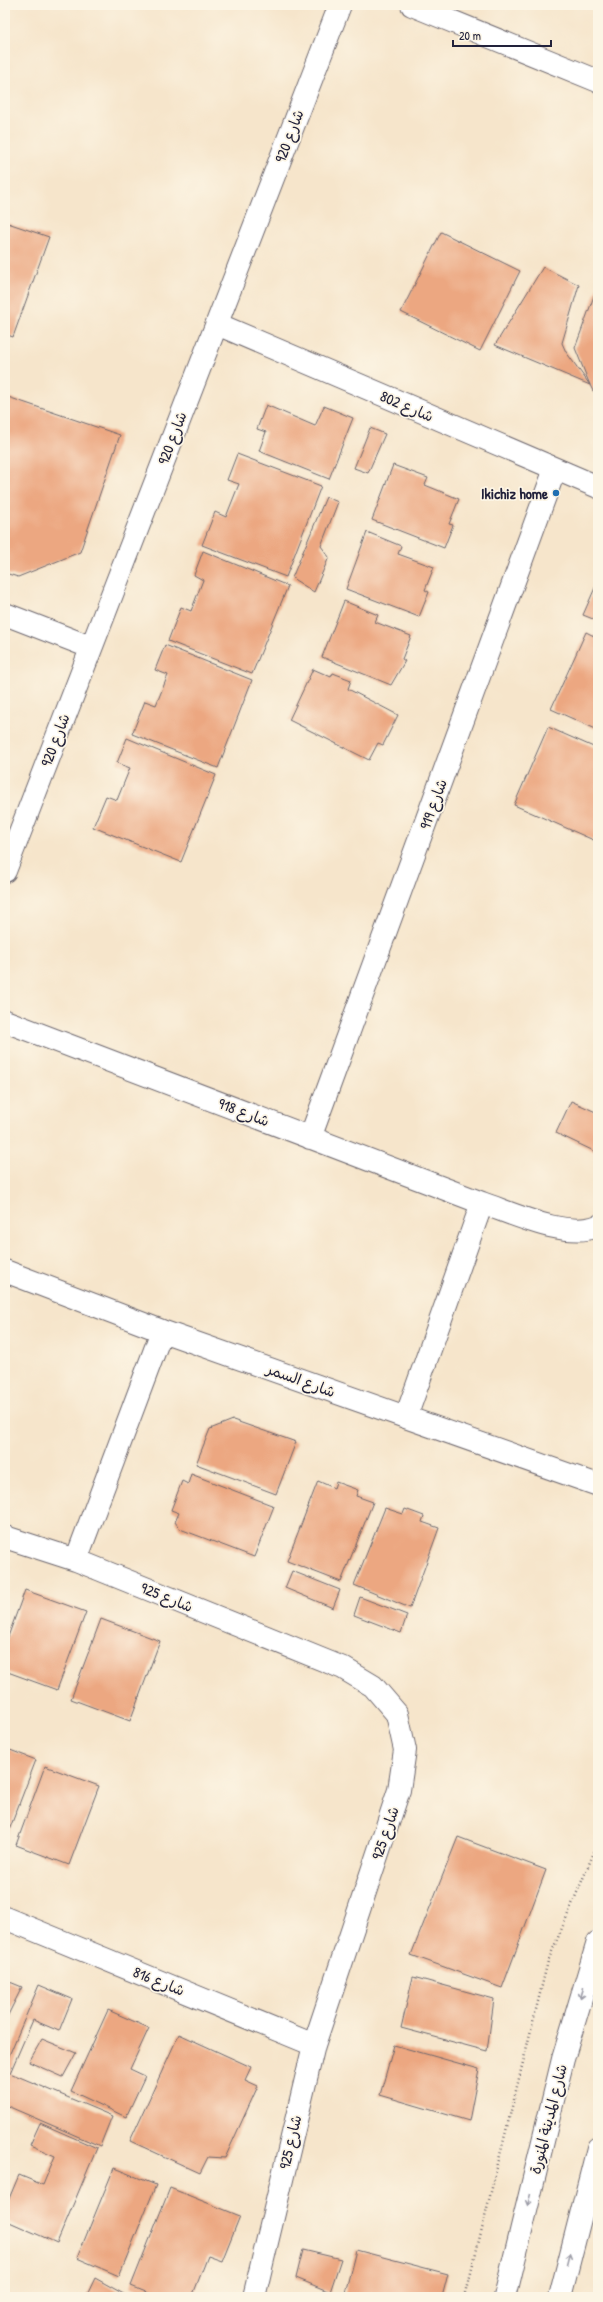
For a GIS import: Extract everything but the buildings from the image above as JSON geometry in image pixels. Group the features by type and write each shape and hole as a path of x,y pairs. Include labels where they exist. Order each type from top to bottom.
{"street":[{"name":"شارع 920","path":"5,871 340,5"},
{"path":"412,5 598,81"},
{"name":"شارع 802","path":"217,324 598,487"},
{"name":"شارع 919","path":"310,1138 555,469"},
{"path":"5,614 90,648"},
{"name":"شارع 918","path":"5,1021 482,1203 560,1229 592,1229 598,1226"},
{"path":"406,1417 482,1203"},
{"name":"شارع السمر","path":"5,1271 162,1331 598,1485"},
{"path":"76,1560 162,1331"},
{"name":"شارع 925","path":"5,1536 76,1560 342,1668 374,1686 397,1714 405,1750 400,1790 314,2045 254,2297"},
{"name":"شارع 816","path":"5,1918 314,2045"},
{"name":"شارع المدينة المنورة","path":"505,2297 563,2059 598,1942"},
{"path":"560,2297 598,2148"}],"path":[{"path":"465,2297 548,1961 598,1843"}],"place":[{"name":"Ikichiz home","path":"556,493"}]}
